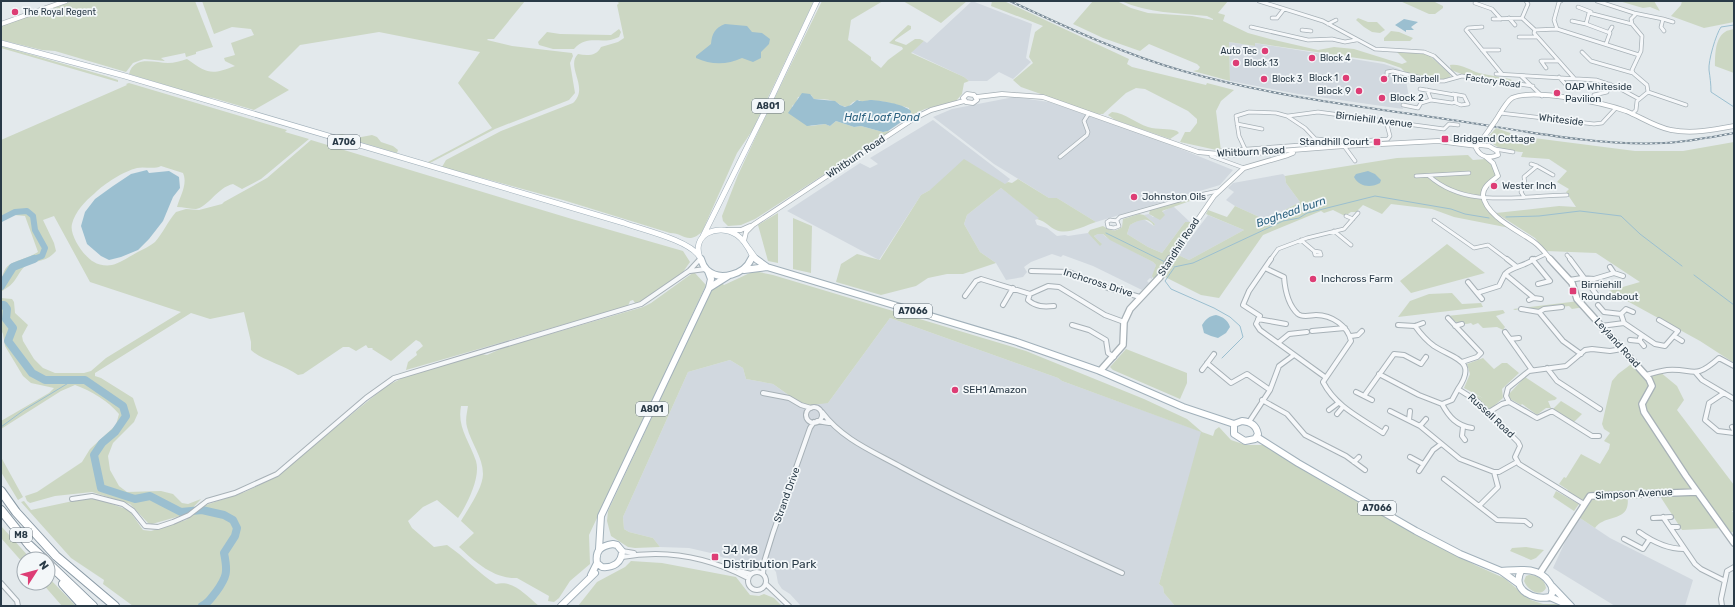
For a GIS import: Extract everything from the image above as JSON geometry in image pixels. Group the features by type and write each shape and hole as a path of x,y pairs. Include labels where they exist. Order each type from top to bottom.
{"highway":[{"name":"M8","path":"1,491 16,512 56,556 115,606"},
{"name":"M8","path":"1,510 35,551"},
{"path":"56,571 93,606"},
{"path":"56,575 83,606"}],"main road":[{"path":"1,24 66,1"},
{"name":"A801","path":"599,565 596,556 599,549 602,516 709,288 711,279 700,257 697,245 717,210 816,1"},
{"name":"A706","path":"1,43 125,76 624,223 677,241 695,250 700,257"},
{"path":"967,94 976,97 977,100 973,103 964,101 963,98 967,94"},
{"name":"Whitburn Road","path":"976,97 993,94 1034,96 1050,99 1192,150 1211,154 1229,155 1323,147 1438,141 1478,147"},
{"path":"1494,160 1480,154 1478,147 1500,113 1513,98 1543,96 1596,102 1679,132 1702,131 1734,126"},
{"name":"Whitburn Road","path":"726,230 741,230 753,225 913,119 931,110 964,101"},
{"path":"1484,138 1489,146 1495,149 1498,154 1494,160 1498,176 1485,187 1484,197"},
{"path":"1478,147 1489,146"},
{"path":"1244,168 1288,155 1293,153 1293,150"},
{"name":"Standhill Road","path":"1100,371 1114,357 1122,345 1124,322 1130,309 1160,277 1178,248 1218,191 1244,168"},
{"name":"Leyland Road","path":"1484,197 1486,204 1495,215 1530,238 1546,254 1572,283 1577,299 1646,374 1652,386 1642,404 1644,412 1697,492 1734,542"},
{"path":"709,288 722,279 744,270 751,261 752,255 744,241 735,233 719,228 715,223 717,210"},
{"name":"Whitburn Road","path":"744,241 746,232 753,225"},
{"path":"700,238 715,231 726,230"},
{"name":"A706","path":"677,241 688,242"},
{"name":"A7066","path":"749,249 757,260 767,267 1017,342 1100,371 1183,407 1234,424 1238,421 1249,422 1256,427 1258,434 1257,437 1298,463 1416,531 1460,554 1501,571 1519,584 1527,594 1534,598 1540,599 1550,597 1570,606"},
{"name":"A7066","path":"744,270 767,267"},
{"path":"707,270 722,275 735,274"},
{"path":"1234,424 1234,434 1241,439 1249,441 1257,437"},
{"name":"Simpson Avenue","path":"1540,573 1590,496 1594,494 1697,492"},
{"path":"601,530 608,544"},
{"path":"561,606 599,565 612,567 616,565 622,554 617,545 608,544 599,549"},
{"name":"A7066","path":"1501,571 1520,571 1526,569 1540,573 1549,581 1570,606"},
{"path":"1519,584 1517,579 1520,571"},
{"path":"1550,597 1552,594 1552,586"}],"street":[{"path":"1259,1 1328,24 1375,49 1424,52 1434,56 1456,77"},
{"path":"1522,18 1528,4 1526,1"},
{"path":"1558,28 1555,25 1554,20 1559,2 1561,1"},
{"path":"1597,1 1634,13 1672,22"},
{"path":"1475,3 1485,3 1501,18"},
{"path":"1578,7 1632,24 1642,36 1639,54 1632,70 1633,73"},
{"path":"1277,18 1284,9"},
{"path":"1586,24 1587,17 1591,12"},
{"path":"1632,24 1631,19 1634,13"},
{"path":"1272,18 1277,18 1282,21"},
{"path":"1509,18 1515,25"},
{"path":"1493,19 1522,18 1535,30 1534,32 1537,37 1574,78"},
{"path":"1328,24 1336,20"},
{"path":"1663,20 1661,28 1664,31"},
{"path":"1572,21 1609,32"},
{"path":"1251,27 1260,31 1313,40 1332,39 1345,42 1356,40"},
{"path":"1606,44 1611,34 1609,32 1612,27"},
{"path":"1482,28 1466,28 1502,74"},
{"path":"1535,30 1558,28 1639,54"},
{"path":"1302,30 1311,31"},
{"path":"1519,37 1537,37"},
{"path":"1482,50 1499,50"},
{"path":"1582,52 1591,61 1633,73 1647,85 1648,92"},
{"path":"1605,65 1606,60"},
{"path":"1546,68 1541,61 1558,61"},
{"path":"1587,62 1591,61"},
{"name":"Factory Road","path":"1387,75 1387,72 1393,71 1434,81 1444,81 1456,77 1467,76 1532,86"},
{"path":"1496,74 1591,79 1610,84 1640,99"},
{"path":"1521,76 1543,96"},
{"path":"1559,77 1568,87 1580,89"},
{"path":"1434,81 1436,91"},
{"path":"1594,96 1608,92 1610,84"},
{"path":"1403,105 1418,108 1421,103 1431,100 1461,105 1468,104 1466,97 1420,89"},
{"path":"1427,90 1431,100"},
{"path":"1632,114 1636,110 1637,101 1648,92"},
{"path":"1648,92 1686,105"},
{"path":"1453,94 1455,96 1456,103"},
{"path":"1675,107 1680,103"},
{"name":"Whiteside","path":"1500,113 1594,124 1605,121 1616,108"},
{"path":"1245,149 1239,136 1236,116 1245,112 1265,112 1288,116 1317,139 1323,147"},
{"name":"Birniehill Avenue","path":"1288,116 1318,112 1444,129 1449,124 1458,125"},
{"path":"1060,157 1087,135 1088,132 1084,121 1089,113"},
{"path":"1222,150 1301,145 1317,139 1345,142 1388,139 1390,136 1386,121"},
{"path":"1237,124 1262,129"},
{"path":"1344,146 1355,161"},
{"path":"1495,149 1513,152"},
{"path":"1498,154 1505,151"},
{"path":"1211,154 1211,156 1244,168"},
{"path":"1531,164 1553,175"},
{"path":"1524,197 1521,192 1525,184 1524,177 1537,166"},
{"path":"1457,168 1461,173"},
{"path":"1416,176 1469,173"},
{"path":"1429,176 1436,182 1466,196 1500,199 1567,195"},
{"path":"1116,221 1120,217 1190,197 1218,191"},
{"path":"1551,195 1554,199"},
{"path":"1324,377 1257,327 1260,316 1258,313 1246,308 1243,305 1246,296 1278,249 1301,240 1344,229 1358,213"},
{"path":"1346,216 1353,219"},
{"path":"1434,220 1474,248 1485,245 1492,247 1517,267"},
{"path":"1441,225 1445,222"},
{"path":"1334,231 1351,245"},
{"path":"1301,240 1314,251"},
{"path":"1477,293 1499,286 1508,270 1527,264 1537,256 1546,254"},
{"path":"1567,255 1596,294"},
{"path":"72,499 92,496 123,504 133,511 145,526 151,528 173,522 189,515 207,501 256,485 277,474 366,398 394,378 641,304 689,271 700,257"},
{"path":"1532,259 1550,281 1538,284"},
{"path":"1610,267 1614,273 1622,276"},
{"path":"1265,268 1284,278 1287,297 1298,314 1301,316 1318,315 1328,317 1345,328 1351,336 1351,341 1324,377 1323,382 1326,391 1342,408 1365,420 1382,435 1386,428"},
{"path":"689,271 699,269 707,270"},
{"name":"Inchcross Drive","path":"1031,271 1069,272 1108,288 1140,297"},
{"path":"1569,280 1585,278 1594,279 1614,273"},
{"path":"1505,274 1534,298"},
{"path":"965,296 976,281 981,279 1030,294 1048,286 1059,287 1106,315 1124,322"},
{"path":"1468,282 1482,299"},
{"path":"1003,305 1013,288"},
{"path":"1030,294 1028,300 1031,303 1045,307 1054,306"},
{"path":"1529,300 1534,298 1541,299"},
{"path":"1598,305 1604,312 1621,314"},
{"path":"1521,309 1539,312 1544,309 1562,307"},
{"path":"1621,314 1626,309 1632,312"},
{"path":"1539,312 1563,341 1581,354"},
{"path":"1621,314 1624,323 1643,336 1656,344 1662,346 1667,345 1678,331 1658,320"},
{"path":"1415,326 1434,346 1462,362 1478,357 1481,353 1448,318"},
{"path":"1258,319 1286,324"},
{"path":"1398,325 1415,326 1423,323"},
{"path":"1601,326 1624,323"},
{"path":"1455,326 1462,324"},
{"path":"1072,325 1089,330 1106,340 1108,353 1114,357"},
{"path":"1278,343 1289,334 1345,328"},
{"path":"1351,336 1358,335 1362,331"},
{"path":"1505,332 1532,370"},
{"path":"1640,341 1640,338 1643,336"},
{"path":"1674,336 1682,341"},
{"path":"1510,339 1519,338"},
{"path":"1630,340 1640,341 1644,346"},
{"path":"1599,436 1592,436 1552,411 1549,411 1540,418 1537,418 1509,402 1505,393 1508,388 1522,375 1532,370 1566,366 1585,350 1592,349 1610,351 1622,349"},
{"path":"1364,396 1394,354 1397,353 1421,364"},
{"path":"1202,370 1214,354"},
{"path":"1249,422 1262,400 1270,390 1279,366 1294,355"},
{"path":"1418,369 1426,357"},
{"path":"1646,374 1668,370 1696,373 1708,368 1719,358 1734,366"},
{"name":"Russell Road","path":"1442,404 1452,400 1465,378 1467,371 1462,362"},
{"path":"1206,364 1231,383 1247,374 1270,390"},
{"path":"1547,368 1557,381 1600,409"},
{"path":"1696,373 1702,380 1734,400"},
{"path":"1379,374 1419,395 1442,404 1446,411 1463,427 1472,428"},
{"name":"Russell Road","path":"1458,389 1471,395 1518,442 1520,446 1515,455 1517,462"},
{"path":"1356,392 1372,400"},
{"path":"764,393 789,398 801,405 817,408 822,412 829,423 865,448 930,484 1122,573"},
{"path":"1724,393 1717,399 1708,403 1706,420 1713,430 1717,432 1734,433"},
{"path":"1262,400 1287,414 1305,435 1354,462 1365,470"},
{"path":"1581,403 1585,400"},
{"path":"1489,412 1505,402 1509,402"},
{"path":"1329,410 1337,404"},
{"path":"801,405 810,428"},
{"path":"805,415 806,410 811,408"},
{"path":"1337,414 1342,408"},
{"path":"1409,420 1410,411"},
{"path":"816,422 822,416 822,412"},
{"path":"1390,412 1420,426 1460,459 1494,472 1501,472 1517,462 1584,504"},
{"path":"1420,426 1426,418"},
{"path":"807,420 829,423"},
{"name":"Strand Drive","path":"763,574 764,562 810,428 816,422"},
{"path":"1463,427 1462,436 1465,440"},
{"path":"1574,432 1578,427"},
{"path":"1419,471 1433,450 1441,444"},
{"path":"1354,462 1359,457"},
{"path":"1410,457 1423,464"},
{"path":"1479,506 1498,487 1494,472"},
{"path":"1444,479 1497,520 1525,521 1530,525"},
{"path":"1653,518 1672,517"},
{"path":"1663,518 1695,564 1701,569 1725,581"},
{"path":"1670,527 1678,527"},
{"path":"1639,532 1649,540 1669,548 1684,549"},
{"path":"1624,539 1643,549 1649,540"},
{"path":"622,554 680,555 702,559 752,575 763,574 766,576 766,584 789,606"},
{"name":"Strand Drive","path":"752,575 764,562"},
{"path":"1722,606 1721,599 1725,581 1729,569 1734,567"},
{"path":"752,575 748,584 752,589 762,588 773,592"},
{"path":"1,583 17,601 18,606"},
{"path":"762,588 766,584"}],"shaded area":[{"path":"972,1 1032,24 1026,58 1031,62 1013,79 999,72 987,81 969,81 964,77 911,52 924,41 927,43"},
{"path":"1229,42 1254,46 1254,43 1384,64 1399,69 1405,75 1410,103 1401,101 1403,109 1298,94 1230,81"},
{"path":"1014,97 1049,102 1156,139 1233,170 1220,185 1096,222 1057,198 1049,198 994,164 933,117 952,109"},
{"path":"933,120 1010,179 1005,185 930,190 921,195 879,260 787,211 860,163 870,168 878,164 870,158"},
{"path":"1283,174 1285,176 1286,183 1300,202 1266,220 1235,206 1226,200 1234,192 1228,188 1233,183"},
{"path":"1001,188 1040,218 1035,220 1037,225 1047,228 1057,236 1088,233 1102,244 1094,236 1103,234 1153,262 1156,265 1152,279 1150,278 1147,281 1149,283 1142,290 1093,266 1063,255 1061,257 1052,254 1031,262 1024,267 1027,272 1023,277 1006,280 996,263 980,252 964,224 967,215"},
{"path":"1173,206 1190,222 1185,222 1162,253 1148,247 1127,234 1130,225 1141,219 1154,226 1155,224 1144,215 1149,214 1153,217"},
{"path":"1208,215 1244,230 1189,260 1178,255"},
{"path":"890,318 1058,378 1062,381 1202,432 1159,584 1163,587 1164,593 1175,606 801,606 790,594 782,589 778,583 776,572 772,567 772,561 761,559 754,568 749,569 715,554 689,548 660,547 653,538 629,532 624,529 623,517 688,372 730,360 743,368 746,379 773,384 798,402 828,403"},
{"path":"1577,516 1610,538 1693,580 1685,606 1615,606 1553,568"}],"green space":[{"path":"73,1 195,1 213,47 196,52 196,54 186,57 185,53 161,58 165,61 144,59 133,63 126,72 55,51 42,50 1,40 1,26"},
{"path":"202,1 525,1 494,39 487,40 512,46 572,53 573,56 570,63 575,93 569,100 495,129 430,163 428,162 492,128 458,83 480,52 379,32 300,45 268,77 289,90 254,110 129,74 135,64 146,61 170,63 187,59 200,68 210,72 220,71 235,66 225,61 224,58 235,55 231,43 254,35 251,29 232,27 214,34"},
{"path":"616,1 814,1 752,131 737,153 702,232 693,238 670,233 563,200 442,167 446,160 501,131 573,103 578,97 579,90 574,65 578,54 594,54 601,47 618,42 624,38 617,5 619,3"},
{"path":"822,1 883,1 851,20 848,40 871,57 871,60 881,68 888,60 903,49 902,47 889,43 908,25 911,26 911,29 895,41 906,45 915,39 924,41 911,53 964,77 969,81 964,83 962,94 956,101 925,109 910,116 909,108 886,102 862,102 859,100 853,102 848,107 831,100 814,99 811,95 798,97 796,103 792,106 798,119 811,126 825,124 830,126 836,121 854,127 861,126 883,132 890,132 755,219 741,225 728,226 723,221 722,216 738,175"},
{"path":"903,1 967,1 941,23"},
{"path":"992,1 1004,1 1129,59 1127,64 1132,67 1206,85 1207,83 1234,90 1221,101 1216,111 1221,151 1180,142 1185,132 1190,132 1197,123 1197,119 1188,111 1145,89 1136,88 1126,93 1103,114 1097,114 1021,87 1013,80 1033,63 1029,57 1035,32 1043,26 991,6"},
{"path":"1093,1 1117,1 1131,8 1148,13 1192,16 1213,20 1207,16 1152,10 1121,1 1228,1 1218,13 1225,15 1223,21 1248,33 1318,50 1334,47 1354,49 1402,64 1407,62 1395,50 1420,52 1430,56 1449,73 1451,77 1445,79 1431,79 1406,73 1401,68 1384,62 1255,43 1255,46 1229,42 1230,81 1193,71 1198,70 1200,67 1197,64 1149,44 1140,51 1103,38 1073,24"},
{"path":"1400,1 1433,1 1443,6 1443,8 1435,14 1429,14"},
{"path":"1619,1 1654,1 1660,11 1650,7 1643,8"},
{"path":"1682,1 1734,1 1734,22 1704,28 1671,16 1681,5"},
{"path":"1358,18 1368,22 1377,22 1385,30 1380,33 1372,32 1356,20"},
{"path":"619,29 621,32 619,37 585,42 574,49 553,49 539,45 538,42 547,32 560,34 611,35"},
{"path":"1734,29 1734,73 1715,66 1715,57 1719,38 1726,31"},
{"path":"1391,31 1399,32 1413,38 1410,41 1384,41 1384,38"},
{"path":"1,46 106,76 118,80 118,82 1,48"},
{"path":"1450,65 1461,66 1479,73 1505,78 1518,83 1464,75 1451,70"},
{"path":"129,83 287,130 285,132 309,139 261,179 242,189 233,184 228,186 222,189 200,208 196,209 177,207 185,181 183,173 161,166 132,170 114,178 84,203 75,215 72,224 73,234 78,245 86,256 98,264 115,264 151,245 155,242 176,212 186,209 199,210 222,204 267,178 311,140 683,251 690,262 683,272 641,302 635,303 633,300 630,301 628,306 406,370 408,362 417,355 416,352 423,346 416,340 391,361 372,349 373,348 368,348 366,345 356,351 349,347 343,347 303,374 298,375 255,354 251,350 251,342 244,312 210,319 191,313 95,373 95,376 101,378 133,398 138,413 134,422 113,443 108,456 110,470 119,486 127,492 161,491 173,494 182,503 188,504 201,499 187,514 152,524 148,523 130,504 92,492 55,496 30,503 27,501 25,496 37,492 82,462 90,449 116,425 119,414 99,397 88,390 75,385 61,391 1,429 1,421 49,393 54,388 31,383 23,376 5,346 1,330 1,298 12,299 14,302 15,313 28,325 22,336 23,341 34,359 43,368 55,373 84,373 91,371 106,358 181,312 90,282 54,216 43,220 54,243 56,251 44,260 24,267 12,284 1,292 3,273 6,268 10,264 38,252 25,216 14,215 1,222 1,140"},
{"path":"1112,112 1122,114 1148,127 1174,130 1179,133 1170,139 1115,120 1108,115"},
{"path":"1496,128 1519,136 1635,151 1683,151 1734,142 1734,363 1700,341 1609,291 1640,282 1596,253 1546,251 1535,238 1496,213 1559,206 1576,207 1566,192 1569,189 1557,182 1567,171 1549,159 1521,157 1523,152 1498,147 1490,141 1488,137"},
{"path":"342,134 356,138 372,135 377,137 381,142 393,146 398,150 397,153 336,135"},
{"path":"1468,155 1473,160 1486,159 1498,172 1498,176 1488,183 1483,194 1490,209 1515,229 1454,217 1432,209 1391,204 1382,214 1363,205 1356,212 1351,212 1345,216 1333,210 1324,213 1321,211 1263,235 1219,298 1201,295 1165,277 1178,255 1189,260 1244,230 1206,214 1208,210 1227,217 1235,206 1266,220 1300,202 1286,183 1285,176 1397,158"},
{"path":"964,159 1005,184 1008,182 1012,183 1018,179 1049,198 1057,198 1096,222 1071,231 1056,230 1037,219 1039,218 1001,188 967,215 964,224 980,252 996,263 963,274 947,274 928,278 916,286 881,295 836,282 841,264 857,254 880,260 921,195 930,190"},
{"path":"1198,196 1201,197 1162,211 1165,215 1160,220 1149,214 1150,210"},
{"path":"778,213 778,263 768,261 758,225"},
{"path":"1139,214 1144,215 1155,224 1154,226 1149,221 1140,220 1130,225 1127,234 1148,247 1162,253 1185,222 1190,222 1190,225 1157,277 1153,278 1152,276 1156,265 1153,262 1110,240 1103,234 1094,236 1102,244 1100,246 1088,233 1090,230 1103,226 1110,230 1117,230 1122,227 1123,219"},
{"path":"793,218 812,226 811,273 793,269"},
{"path":"1447,244 1485,273 1411,293 1400,281"},
{"path":"694,272 706,285 589,535 590,564 570,581 559,598 554,602 548,601 549,596 517,578 509,578 493,573 478,564 459,547 474,533 461,521 481,486 483,474 479,456 467,427 466,419 468,406 461,406 460,414 464,434 476,461 477,475 465,506 458,518 437,500 423,507 408,521 412,528 434,547 447,545 496,584 502,583 514,586 539,606 133,606 103,584 104,580 71,558 21,502 24,501 31,510 87,498 94,498 129,510 143,530 151,531 186,520 203,506 245,492 265,482 285,469 385,387 406,376 481,354 487,355 505,347 643,307 651,303"},
{"path":"752,272 773,275 1026,351 1144,399 1187,419 1202,432 1213,436 1215,430 1219,427 1231,440 1246,445 1263,445 1333,488 1475,565 1504,578 1531,600 1543,604 1556,604 1560,606 1175,606 1164,593 1163,587 1159,584 1201,432 1062,381 1058,378 890,318 828,403 804,406 773,384 746,379 743,368 730,360 688,372 623,517 624,529 629,532 653,538 660,547 628,547 611,536 607,521 608,511 711,291 721,282 724,285"},
{"path":"1452,293 1462,304 1481,303 1483,307 1398,317 1410,301 1429,294"},
{"path":"1579,301 1584,307 1572,309 1569,306 1544,309 1539,312 1513,309"},
{"path":"1503,310 1505,313 1496,316 1505,327 1503,330 1497,327 1483,328 1478,323 1473,325 1471,323 1461,323 1447,316"},
{"path":"1126,349 1187,373 1187,383 1180,399 1113,370 1110,367"},
{"path":"1483,358 1494,369 1502,363 1507,363 1519,373 1502,389 1503,398 1495,405 1499,406 1489,412 1468,394 1472,393 1483,398 1464,388 1470,374 1467,364"},
{"path":"1634,362 1646,374 1660,372 1677,386 1684,400 1677,410 1734,485 1734,511 1732,511 1734,514 1734,532 1727,533 1723,528 1682,530 1658,493 1627,494 1628,503 1626,510 1617,517 1599,523 1595,528 1577,516 1584,504 1568,493 1568,490 1559,484 1564,477 1566,478 1581,454 1600,464 1609,449 1610,444 1604,441 1610,433 1604,429 1602,424 1612,381 1618,374"},
{"path":"1525,377 1557,398 1555,400 1548,401 1551,408 1546,408 1536,414 1522,404 1521,405 1510,399 1508,395"},
{"path":"1561,401 1582,414 1574,422 1553,409"},
{"path":"1,457 23,497 18,500 1,472"},
{"path":"1556,491 1579,504 1574,511 1553,497"},
{"path":"1,526 24,551 16,551 16,555 1,538"},
{"path":"1526,547 1544,550 1536,558 1531,560 1510,551 1512,548"},
{"path":"631,561 662,563 736,577 750,595 759,596 764,594 774,598 782,606 578,606 597,582 625,567"},
{"path":"1529,575 1543,580 1546,588 1540,593 1531,590 1524,581 1526,576"},
{"path":"56,585 76,606 62,606 49,591 56,591"}],"water":[{"path":"1404,19 1418,22 1411,27 1414,30 1406,30 1406,32 1395,25"},
{"path":"725,24 747,26 752,32 762,33 770,39 769,44 761,52 761,58 753,62 742,58 731,62 713,63 696,58 696,56 711,44 713,34 716,29"},
{"name":"Half Loaf Pond","path":"802,93 810,94 814,99 835,101 845,107 851,105 857,100 874,100 897,104 911,111 910,116 888,131 883,132 861,126 854,127 836,121 830,126 825,124 807,126 788,113"},
{"path":"147,170 149,173 169,171 179,177 180,188 173,197 163,221 149,239 138,250 109,260 101,256 87,244 81,226 85,212 95,199 113,186 131,174"},
{"path":"1368,171 1375,174 1381,180 1380,183 1373,186 1366,186 1359,183 1354,177 1356,174"},
{"path":"1216,315 1225,319 1230,327 1226,333 1218,338 1204,333 1202,325 1208,318"}],"waterway":[{"path":"1734,25 1721,27 1719,30 1711,54 1709,66 1711,92 1734,107"},
{"name":"Boghead burn","path":"1174,267 1193,263 1283,221 1299,218 1307,213 1375,196 1451,209 1465,214 1489,218"},
{"path":"1,219 15,212 27,211 33,216 35,230 45,248 42,256 31,260"},
{"name":"Boghead burn","path":"1506,217 1539,216 1580,211 1621,216 1640,234 1682,266"},
{"path":"1106,233 1165,262"},
{"path":"1,286 13,267 34,259"},
{"path":"1174,268 1165,281 1171,289 1214,308 1230,317 1240,326 1243,337 1222,358"},
{"path":"1694,275 1734,305"},
{"path":"1,305 4,305 7,309 6,319 13,328 8,341 32,373 45,380 85,380 123,406 126,416 115,432 102,443 94,455 101,488 135,499 150,496 181,512 202,510 224,515 233,520 237,528 235,536 224,553 226,574 220,587 210,600 202,606"},
{"path":"1,427 24,410 75,379"}],"railway":[{"path":"1010,1 1052,21 1139,57 1217,80 1286,95 1586,140 1664,143 1734,133"}],"place":[{"name":"The Royal Regent","path":"15,12"},
{"name":"Auto Tec","path":"1265,51"},
{"name":"Block 4","path":"1312,58"},
{"name":"Block 13","path":"1236,63"},
{"name":"Block 1","path":"1346,78"},
{"name":"Block 3","path":"1264,79"},
{"name":"The Barbell","path":"1384,79"},
{"name":"Block 9","path":"1359,91"},
{"name":"OAP Whiteside Pavilion","path":"1557,93"},
{"name":"Block 2","path":"1382,98"},
{"name":"Bridgend Cottage","path":"1445,139"},
{"name":"Standhill Court","path":"1377,142"},
{"name":"Wester Inch","path":"1494,186"},
{"name":"Johnston Oils","path":"1134,197"},
{"name":"Inchcross Farm","path":"1313,279"},
{"name":"Birniehill Roundabout","path":"1573,291"},
{"name":"SEH1 Amazon","path":"955,390"},
{"name":"J4 M8 Distribution Park","path":"715,557"}]}
